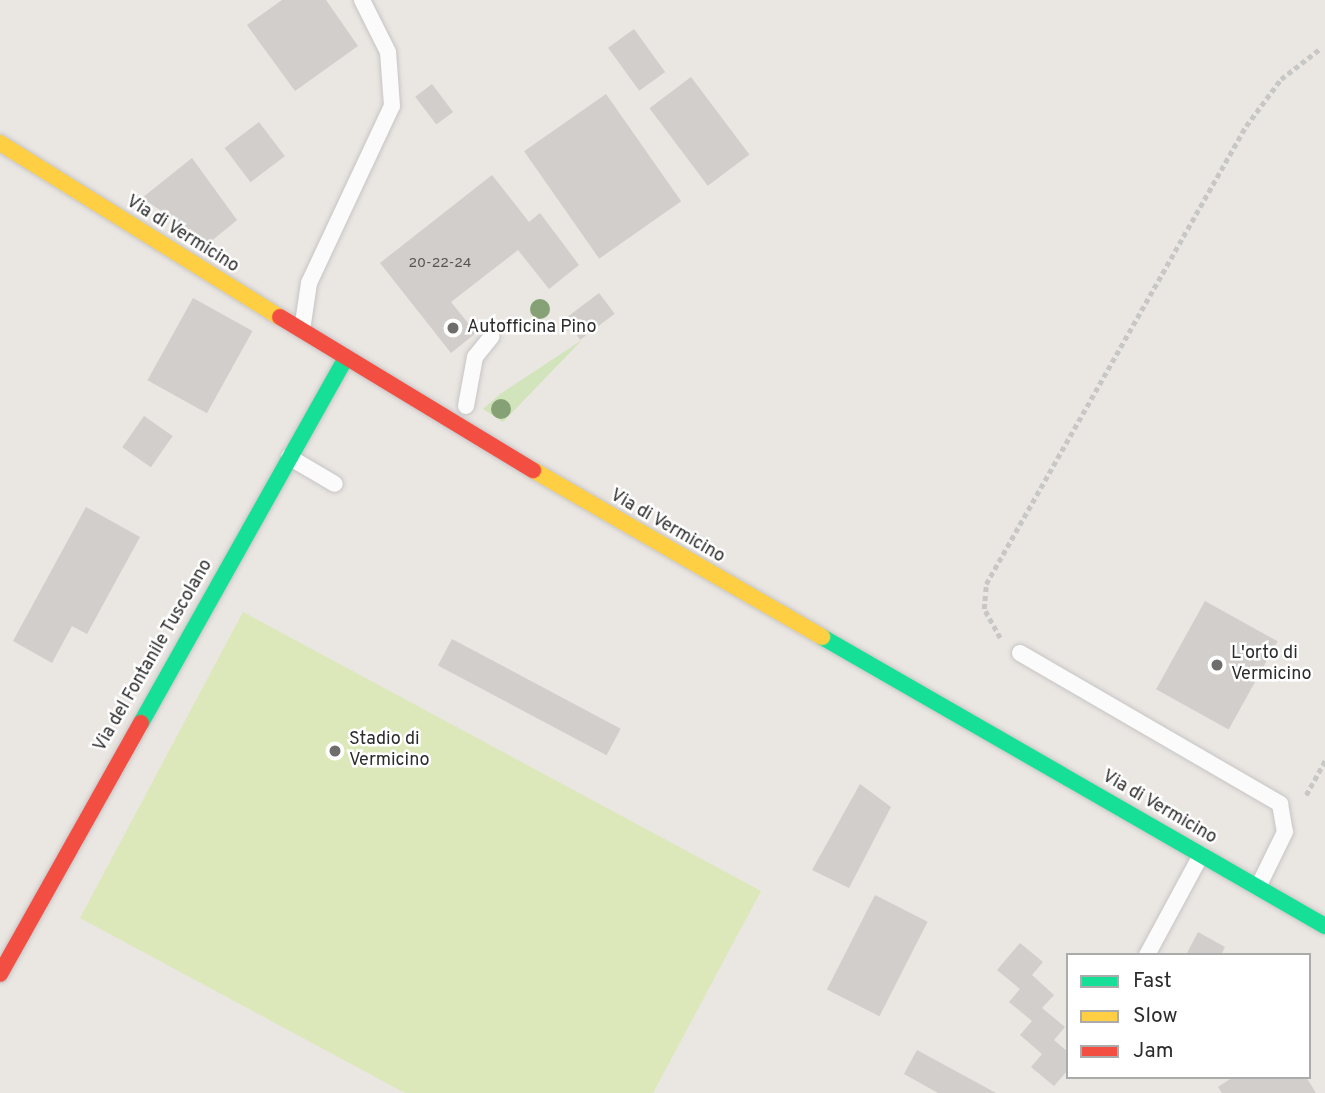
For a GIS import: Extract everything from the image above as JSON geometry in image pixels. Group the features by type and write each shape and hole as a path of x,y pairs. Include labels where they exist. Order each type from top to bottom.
{"main road":[{"name":"Via di Vermicino","path":"0,144 345,359 1325,926"},
{"name":"Via del Fontanile Tuscolano","path":"0,974 345,359"}],"lane":[{"path":"302,332 309,283 392,106 392,66 362,0"},
{"path":"466,406 475,357 491,338"},
{"path":"289,457 335,484"},
{"path":"1020,653 1280,804 1285,832 1258,887"},
{"path":"1148,953 1201,855"}],"path":[{"path":"1020,653 988,621 986,584 1246,126 1281,79 1321,48"}],"green space":[{"path":"582,340 503,422 483,409 500,394"},
{"name":"Stadio di Vermicino","path":"243,612 761,891 653,1093 405,1093 80,918"}],"building":[{"path":"282,0 326,0 358,46 295,91 247,25"},
{"path":"634,29 665,72 639,91 608,48"},
{"path":"691,77 749,154 708,186 649,108"},
{"path":"432,84 453,112 436,125 415,97"},
{"path":"606,94 681,201 599,259 524,151"},
{"path":"259,122 285,156 251,182 225,148"},
{"path":"192,158 237,220 209,243 142,198"},
{"path":"492,175 529,222 540,213 579,265 549,289 518,250 451,302 476,333 451,353 380,263"},
{"path":"599,293 615,314 580,340 565,319"},
{"path":"193,298 252,331 207,413 147,380"},
{"path":"144,416 173,436 151,467 122,447"},
{"path":"86,507 140,537 87,634 72,626 52,663 13,641"},
{"name":"L'orto di Vermicino","path":"1205,601 1278,641 1229,730 1156,689"},
{"path":"452,639 621,729 607,755 438,665"},
{"path":"860,784 891,807 849,888 812,870"},
{"path":"875,895 928,922 879,1016 827,989"},
{"path":"1198,932 1225,947 1222,953 1187,953"},
{"path":"1020,943 1043,962 1032,975 1054,995 1042,1008 1065,1027 1054,1040 1066,1050 1066,1072 1054,1086 1031,1067 1042,1054 1020,1035 1032,1021 1009,1002 1020,989 997,970"},
{"path":"917,1050 996,1093 938,1093 904,1074"},
{"path":"1230,1079 1307,1079 1316,1093 1222,1093 1218,1087"}],"traffic: fast":[{"path":"141,723 345,359"},
{"path":"822,637 1325,926"}],"traffic: slow":[{"path":"0,143 280,317"},
{"path":"533,470 822,637"}],"traffic: jam":[{"path":"280,317 533,470"},
{"path":"0,974 141,723"}],"place":[{"name":"Autofficina Pino","path":"453,328"},
{"name":"L'orto di Vermicino","path":"1217,665"},
{"name":"Stadio di Vermicino","path":"335,751"}]}
